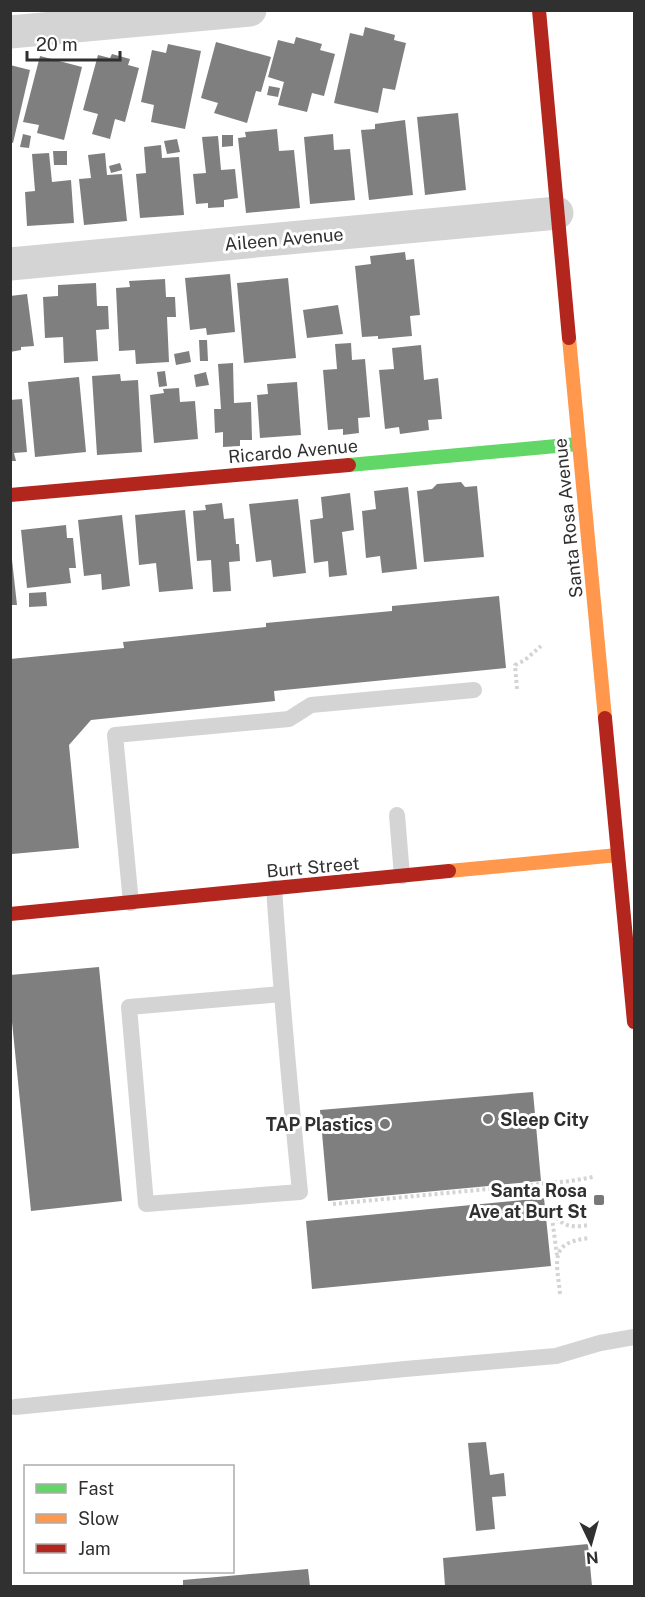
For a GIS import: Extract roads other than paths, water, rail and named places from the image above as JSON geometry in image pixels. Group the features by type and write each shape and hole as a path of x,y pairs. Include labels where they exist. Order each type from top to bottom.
{"street":[{"path":"10,32 250,10"},
{"name":"Santa Rosa Avenue","path":"539,10 634,1022"},
{"name":"Aileen Avenue","path":"10,264 557,213"},
{"name":"Ricardo Avenue","path":"10,495 578,444"},
{"name":"Burt Street","path":"10,914 618,855"}],"lane":[{"path":"131,903 115,735 289,719 311,705 474,690"},
{"path":"397,815 402,876"},
{"path":"274,888 282,994 287,1068 300,1192 146,1204 129,1006 282,994"},
{"path":"15,1407 556,1356 600,1343 634,1337"}],"place":[{"name":"Sleep City","path":"488,1119"},
{"name":"TAP Plastics","path":"385,1124"},
{"name":"Santa Rosa Ave at Burt St","path":"599,1200"}]}
